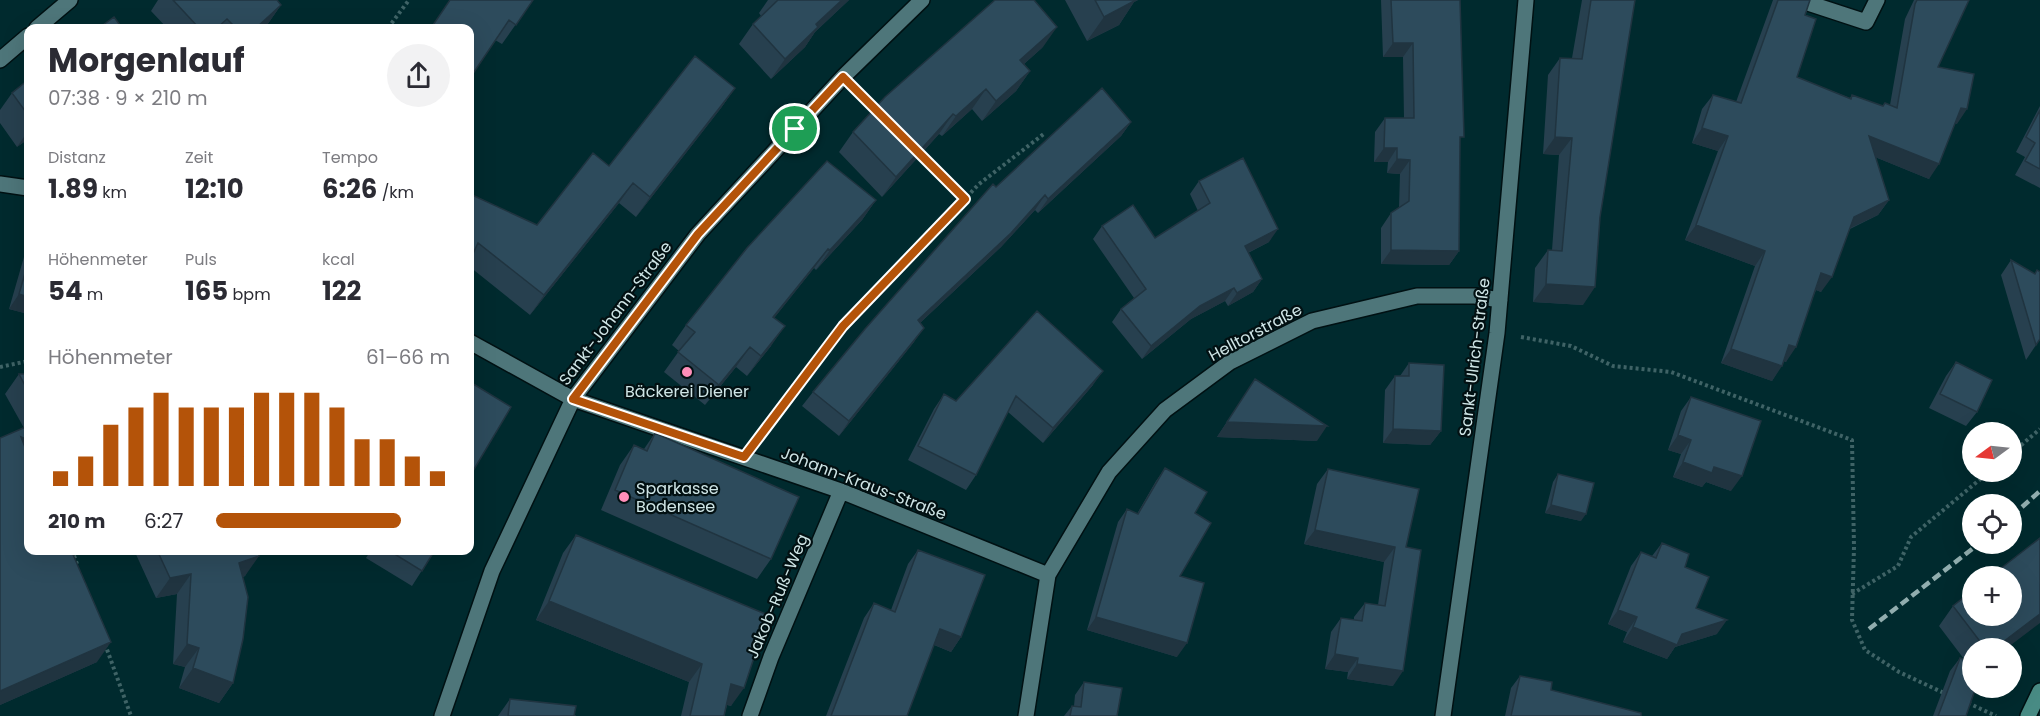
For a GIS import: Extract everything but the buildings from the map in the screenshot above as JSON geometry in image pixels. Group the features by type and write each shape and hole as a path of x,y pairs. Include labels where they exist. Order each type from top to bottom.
{"street":[{"path":"42,24 70,0"},
{"name":"Sankt-Johann-Straße","path":"442,716 492,571 573,399 698,234 843,77 922,0"},
{"name":"Sankt-Ulrich-Straße","path":"1443,716 1497,333 1526,0"},
{"path":"1799,0 1866,22 1877,0"},
{"path":"0,60 24,39"},
{"path":"0,184 24,187"},
{"name":"Helltorstraße","path":"1026,716 1048,575 1108,472 1165,410 1230,362 1312,321 1417,296 1475,296 1500,300"},
{"name":"Johann-Kraus-Straße","path":"474,344 573,399 841,491 1048,575"},
{"name":"Jakob-Ruß-Weg","path":"750,716 771,657 841,491"},
{"path":"2028,716 2040,691"}],"path":[{"path":"391,24 409,0"},
{"path":"843,77 884,118"},
{"path":"744,457 843,326 979,184 1045,133"},
{"path":"917,150 965,199"},
{"path":"1497,333 1571,345 1613,366 1671,372 1852,440 1854,547 1852,620 1865,650 1899,672 1953,696"},
{"path":"0,366 24,362"},
{"path":"2022,444 2040,429"},
{"path":"1852,594 1898,566 1911,537 1977,482"},
{"path":"74,555 80,573"},
{"path":"103,639 131,716"},
{"path":"1964,701 1996,716"}],"railway":[{"path":"2022,507 2040,491"},
{"path":"1869,629 1966,554"}],"place":[{"name":"Bäckerei Diener","path":"687,372"},
{"name":"Sparkasse Bodensee","path":"624,497"}],"route":[{"path":"843,77 965,199 843,326 744,457 573,399 698,234 795,129 843,77"}]}
